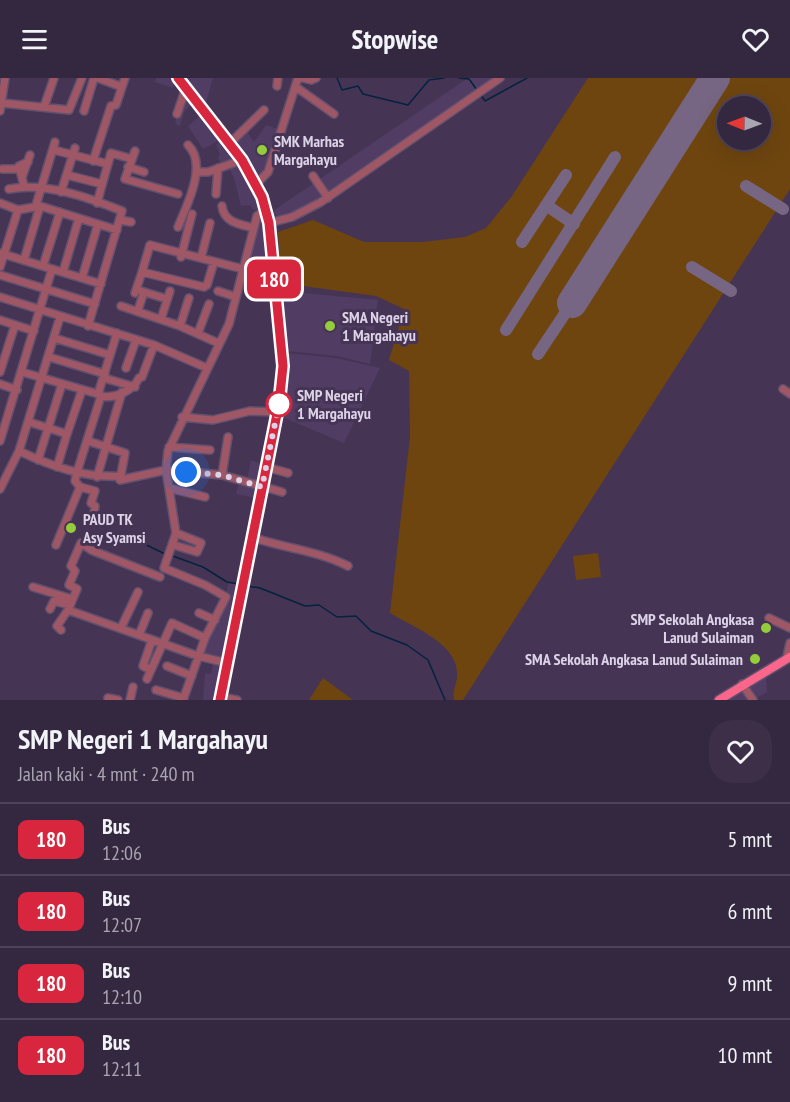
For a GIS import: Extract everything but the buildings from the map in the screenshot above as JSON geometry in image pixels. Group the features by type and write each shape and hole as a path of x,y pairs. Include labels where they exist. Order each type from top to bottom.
{"main road":[{"path":"178,78 242,160 257,183 269,223 283,366 277,412 220,698"},
{"path":"719,700 789,657"}],"street":[{"path":"0,111 5,78"},
{"path":"44,107 54,78"},
{"path":"2,103 70,110 82,78"},
{"path":"257,183 268,172 301,78 311,80 316,78"},
{"path":"269,223 292,217 328,198 500,78"},
{"path":"84,111 100,79 123,83 116,105 111,106 93,160"},
{"path":"296,87 334,114"},
{"path":"177,114 186,88"},
{"path":"229,144 264,110"},
{"path":"178,227 198,172 195,152 189,145"},
{"path":"24,260 54,146 75,151 108,164"},
{"path":"96,148 132,159"},
{"path":"61,192 75,151"},
{"path":"135,151 126,179 178,194"},
{"path":"97,203 111,153"},
{"path":"22,177 29,159 20,163 19,169 24,186"},
{"path":"198,172 242,160"},
{"path":"128,167 144,172"},
{"path":"2,168 19,169"},
{"path":"216,194 218,168"},
{"path":"67,175 102,184"},
{"path":"313,176 328,198"},
{"path":"9,189 42,186 122,211 88,326"},
{"path":"0,203 18,210 38,206 117,230"},
{"path":"222,206 224,215 231,221 254,228"},
{"path":"0,267 2,254 18,210"},
{"path":"156,690 184,699 198,656 226,596 164,569 176,533 166,470 169,447 229,324 258,213 266,210"},
{"path":"43,266 60,212"},
{"path":"181,255 192,214"},
{"path":"63,272 79,218"},
{"path":"120,220 131,222"},
{"path":"201,258 210,223"},
{"path":"82,278 98,224"},
{"path":"138,310 142,272 149,247 242,271"},
{"path":"2,254 101,284"},
{"path":"181,255 201,258 213,263"},
{"path":"142,272 204,287 207,285 213,263"},
{"path":"0,441 52,269"},
{"path":"0,275 95,304"},
{"path":"218,291 236,297"},
{"path":"140,292 169,295 161,319"},
{"path":"0,297 154,345 207,368"},
{"path":"180,326 189,298"},
{"path":"198,333 209,304"},
{"path":"121,306 180,326 218,343"},
{"path":"0,489 19,451 60,317"},
{"path":"0,320 34,331"},
{"path":"0,372 15,325"},
{"path":"94,514 95,506 91,503 95,491 80,487 75,481 117,333"},
{"path":"54,338 110,355"},
{"path":"0,340 8,343"},
{"path":"126,368 136,340"},
{"path":"110,398 135,387 154,345"},
{"path":"49,357 135,387"},
{"path":"22,372 120,402"},
{"path":"0,384 17,390"},
{"path":"38,460 62,384"},
{"path":"57,466 82,390"},
{"path":"98,477 122,392"},
{"path":"182,417 217,420 246,412 277,412"},
{"path":"29,422 67,434"},
{"path":"222,475 228,437"},
{"path":"88,441 125,453 119,477"},
{"path":"169,447 210,450"},
{"path":"19,451 38,460 98,477 119,477 166,470 222,475 282,492"},
{"path":"266,467 288,473"},
{"path":"56,545 80,487"},
{"path":"169,488 205,497"},
{"path":"171,551 197,552 201,543 176,533"},
{"path":"252,537 277,545 311,551 348,566"},
{"path":"61,630 57,626 77,589 69,586 75,571 71,568 81,543 91,550 160,577"},
{"path":"33,587 139,635 198,656 226,663"},
{"path":"122,628 138,592"},
{"path":"50,609 54,601 70,605"},
{"path":"139,635 148,613"},
{"path":"199,613 214,620"},
{"path":"769,618 790,628"},
{"path":"147,679 149,669 156,664 162,643 172,623 205,639"},
{"path":"149,669 143,666 152,640"},
{"path":"789,657 790,643"},
{"path":"167,666 192,676"},
{"path":"742,684 753,700"},
{"path":"130,700 133,687"},
{"path":"108,698 118,700"},
{"path":"220,698 237,700"}],"shaded area":[{"path":"156,78 176,80 173,88 155,82"},
{"path":"182,78 213,78 205,106"},
{"path":"468,78 496,78 291,215 271,216 270,213"},
{"path":"588,78 790,78 790,189 463,700 454,700 457,673 455,662 449,653 431,637 390,613 410,437 409,371 389,360 404,309 376,296 281,283 278,232 313,220 364,242 423,242 465,237 486,228 512,196"},
{"path":"182,88 193,103 184,112 180,126 175,124"},
{"path":"201,115 220,140 203,149 188,126"},
{"name":"SMK Marhas Margahayu","path":"266,125 281,130 267,169 259,182 232,143 245,129 254,142"},
{"path":"222,140 251,185 261,208 253,210 250,205 241,206 234,178 227,164 221,166 218,157 220,155 216,144"},
{"path":"261,214 270,286 244,277"},
{"name":"SMA Negeri 1 Margahayu","path":"282,291 378,300 370,364 337,356 287,351"},
{"name":"SMP Negeri 1 Margahayu","path":"287,353 336,358 380,368 344,443 280,416"},
{"path":"251,460 261,464 255,498 236,494 240,480 247,480"},
{"path":"598,553 601,577 576,580 573,556"},
{"path":"228,584 236,584 215,700 203,700 205,673 211,674 214,660 199,655 225,603"},
{"path":"766,675 767,692 754,700 728,700"},
{"path":"323,678 353,700 309,700"}],"waterway":[{"path":"337,78 342,90 358,86 363,94 408,105 429,80 444,78"},
{"path":"459,78 469,79 477,90"},
{"path":"480,94 485,101 527,78"},
{"path":"126,535 165,554"},
{"path":"170,555 203,567 227,582 239,584"},
{"path":"247,586 260,588 305,606 319,605 337,617 356,616 371,631 407,645 428,660 445,700"}],"taxiway":[{"path":"506,330 615,157"},
{"path":"522,242 566,175"},
{"path":"746,186 783,209"},
{"path":"546,205 574,224"},
{"path":"692,267 731,291"},
{"path":"538,354 572,303"}],"runway":[{"path":"572,303 715,78"}],"bus line":[{"name":"180","path":"178,78 242,160 257,183 269,223 283,366 279,404 220,700"}],"place":[{"name":"SMK Marhas Margahayu","path":"262,150"},
{"name":"SMA Negeri 1 Margahayu","path":"330,326"},
{"name":"SMP Negeri 1 Margahayu","path":"279,404"},
{"name":"PAUD TK Asy Syamsi","path":"71,528"},
{"name":"SMP Sekolah Angkasa Lanud Sulaiman","path":"766,628"},
{"name":"SMA Sekolah Angkasa Lanud Sulaiman","path":"755,659"}],"route":[{"path":"186,472 222,475 262,487 279,404"}]}
